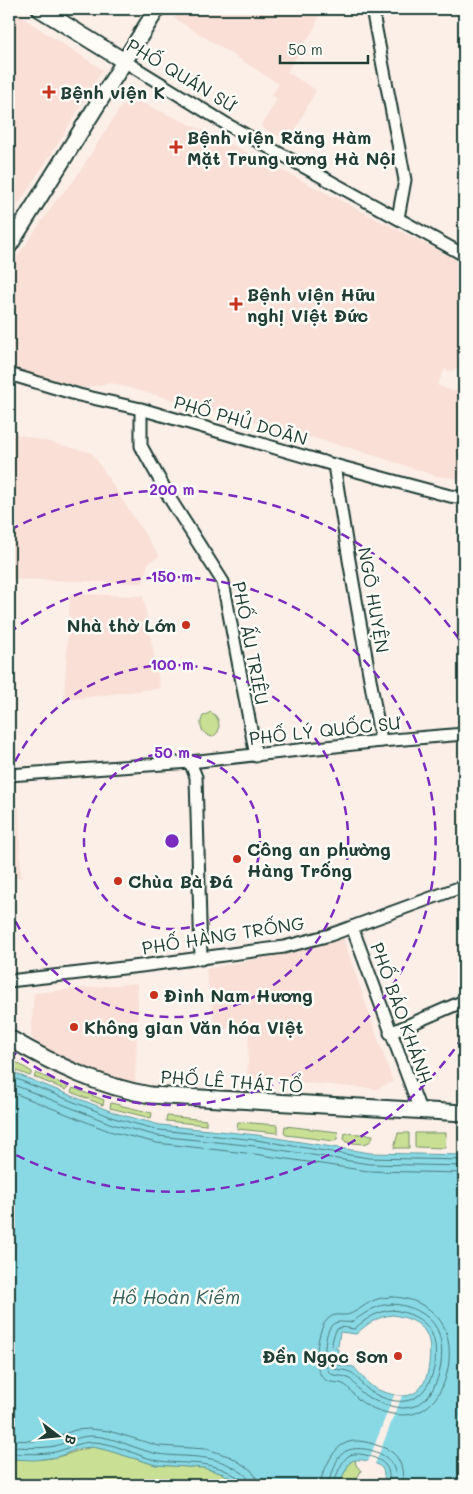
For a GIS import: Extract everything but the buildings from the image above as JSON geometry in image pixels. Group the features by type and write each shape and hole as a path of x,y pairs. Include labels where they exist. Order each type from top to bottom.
{"main road":[{"name":"PHỐ QUÁN SỨ","path":"40,9 124,62"},
{"path":"9,246 157,9"},
{"name":"PHỐ LÊ THÁI TỔ","path":"9,1038 84,1078 134,1092 186,1098 464,1113"}],"street":[{"path":"375,9 405,180 398,218"},
{"name":"PHỐ QUÁN SỨ","path":"124,62 228,125 464,255"},
{"name":"PHỐ PHỦ DOÃN","path":"9,374 86,397 141,409 334,465 450,496 464,498"},
{"name":"PHỐ ẤU TRIỆU","path":"141,409 141,446 172,502 223,582 256,756"},
{"name":"NGÕ HUYỆN","path":"334,465 382,741"},
{"name":"PHỐ LÝ QUỐC SƯ","path":"9,775 190,762 464,734"},
{"path":"190,762 196,777 201,959"},
{"name":"PHỐ HÀNG TRỐNG","path":"9,981 201,959 284,947 330,935 464,886"},
{"name":"PHỐ BÁO KHÁNH","path":"352,927 420,1110"},
{"path":"390,1033 464,1001"}],"shaded area":[{"name":"Bệnh viện K","path":"9,9 103,70 9,218"},
{"path":"180,9 320,10 316,25 287,72 316,90 289,142 261,127 277,99 272,95 279,84 174,18"},
{"name":"Bệnh viện Hữu nghị Việt Đức","path":"140,102 209,133 464,264 464,367 448,371 445,369 437,385 452,391 464,389 464,479 437,476 354,449 111,383 83,388 9,367 9,269 57,199 73,182 122,105"},
{"path":"9,432 92,453 159,556 148,563 143,583 9,579"},
{"path":"70,594 143,596 160,688 64,700"},
{"path":"9,788 11,807 19,807 21,877 9,879"},
{"path":"9,879 11,896 9,896"},
{"path":"343,938 393,1082 376,1089 247,1078 249,1029 215,1029 206,969 288,953"},
{"path":"137,983 135,1086 86,1069 43,1047 31,1037 34,993"}],"green space":[{"path":"211,712 216,716 219,723 218,732 213,737 206,734 201,727 203,716"},
{"path":"9,1058 32,1072 30,1076 9,1068"},
{"path":"36,1073 68,1086 66,1090 34,1077"},
{"path":"73,1088 104,1100 103,1105 71,1092"},
{"path":"111,1103 152,1113 151,1118 110,1108"},
{"path":"167,1116 206,1120 206,1125 166,1121"},
{"path":"238,1122 278,1125 278,1133 237,1129"},
{"path":"285,1126 338,1132 337,1139 334,1141 286,1135 284,1133"},
{"path":"345,1133 373,1135 369,1142 359,1144 346,1142 344,1140"},
{"path":"398,1133 409,1133 409,1148 394,1148"},
{"path":"415,1133 446,1133 445,1148 415,1147"},
{"path":"93,1447 156,1465 204,1468 224,1474 242,1485 9,1485 9,1459 51,1458"},
{"path":"355,1459 356,1465 361,1471 353,1485 338,1485 350,1462"}],"water":[{"name":"Hồ Hoàn Kiếm","path":"9,1071 115,1113 160,1125 257,1135 370,1153 464,1155 464,1485 385,1485 382,1468 375,1463 362,1460 350,1462 338,1485 242,1485 224,1474 204,1468 156,1465 93,1447 80,1448 57,1457 35,1460 9,1459","holes":["393,1315 407,1318 420,1325 429,1340 429,1364 425,1381 417,1392 411,1395 396,1395 378,1390 367,1382 354,1367 336,1365 338,1349 335,1348 338,1346 340,1332 356,1334 378,1319"]}],"pier":[{"path":"394,1395 402,1396 375,1464 368,1462"}],"place":[{"name":"Bệnh viện K","path":"49,92"},
{"name":"Bệnh viện Răng Hàm Mặt Trung ương Hà Nội","path":"176,147"},
{"name":"Bệnh viện Hữu nghị Việt Đức","path":"236,304"},
{"name":"Nhà thờ Lớn","path":"186,625"},
{"name":"Công an phường Hàng Trống","path":"237,859"},
{"name":"Chùa Bà Đá","path":"118,881"},
{"name":"Đình Nam Hương","path":"154,995"},
{"name":"Không gian Văn hóa Việt","path":"74,1027"},
{"name":"Đền Ngọc Sơn","path":"398,1356"}]}
